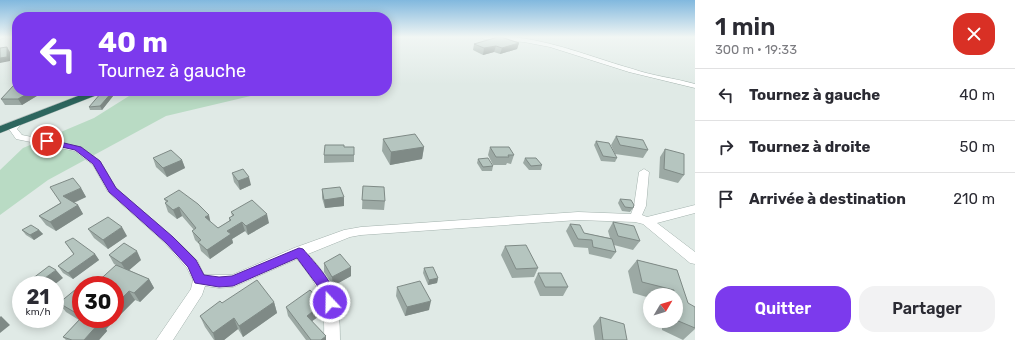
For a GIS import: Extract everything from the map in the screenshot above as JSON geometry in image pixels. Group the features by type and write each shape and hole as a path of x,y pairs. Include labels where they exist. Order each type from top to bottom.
{"highway":[{"path":"0,130 86,96"}],"street":[{"path":"575,53 631,71 665,80 675,80 695,86"},
{"path":"18,123 13,129 19,137 78,148 97,163 112,190 170,240 192,264 200,280 197,291 164,340"},
{"path":"635,218 640,206 644,172"},
{"path":"647,221 695,209"},
{"path":"200,280 219,282 233,281 299,252 348,234 371,229 578,216 635,218 647,221 695,259"},
{"path":"299,252 322,281 328,292 332,311 332,340"}],"green space":[{"path":"129,96 251,96 166,116 48,180 0,215 0,170 23,148 94,118"}],"building":[{"path":"0,53 7,53 7,57 0,58"},
{"path":"12,87 12,96 23,96 18,99 1,99"},
{"path":"98,96 109,96 100,106 89,107"},
{"path":"415,134 424,147 391,152 383,139"},
{"path":"616,136 643,140 648,150 620,145"},
{"path":"596,141 609,143 617,158 603,156"},
{"path":"325,145 344,145 344,147 354,147 354,155 324,155"},
{"path":"490,147 509,147 514,155 508,155 509,157 496,157"},
{"path":"665,149 684,154 684,175 664,169"},
{"path":"171,150 182,160 163,168 153,158"},
{"path":"488,158 493,166 483,167 478,159"},
{"path":"525,158 536,158 542,165 531,166"},
{"path":"243,169 249,177 238,181 232,173"},
{"path":"73,178 81,188 63,196 78,205 50,222 39,216 61,203 50,187"},
{"path":"363,186 384,187 385,201 362,200"},
{"path":"340,187 344,197 324,200 322,189"},
{"path":"179,190 198,204 209,215 205,217 218,228 231,220 229,218 234,215 231,212 252,200 267,214 246,226 242,222 227,231 231,234 207,250 198,242 201,240 192,231 196,228 179,207 173,210 165,203 168,201 164,199"},
{"path":"620,199 631,200 634,205 633,208 625,207"},
{"path":"108,217 122,227 103,240 88,229"},
{"path":"613,222 634,226 640,241 618,236"},
{"path":"570,224 580,225 584,233 612,239 616,252 593,247 592,240 578,239"},
{"path":"31,225 39,230 30,235 22,230"},
{"path":"73,238 95,254 68,273 58,266 74,254 65,242"},
{"path":"124,243 137,251 121,263 109,255"},
{"path":"526,245 538,268 516,269 505,246"},
{"path":"340,254 351,267 332,277 324,263"},
{"path":"637,260 677,270 683,288 666,288 642,282"},
{"path":"116,265 149,279 134,293 129,291 124,296 124,276 104,276"},
{"path":"49,266 56,270 48,276 36,276"},
{"path":"433,267 438,278 429,280 424,268"},
{"path":"538,273 561,273 568,287 545,287"},
{"path":"257,280 274,302 239,326 234,318 213,333 200,316 220,301 222,303"},
{"path":"420,281 431,301 407,307 397,287"},
{"path":"683,288 688,303 695,307 695,328 683,323"},
{"path":"310,290 321,302 321,305 307,316 326,336 321,340 311,340 286,307"},
{"path":"72,292 72,311 64,306 64,299"},
{"path":"600,317 624,324 627,340 603,340"},
{"path":"72,328 95,328 84,340 72,340 63,337"}],"route":[{"path":"47,141 78,148 97,163 112,190 170,240 192,264 200,280 219,282 233,281 299,252 322,281 328,292 330,302"}]}
